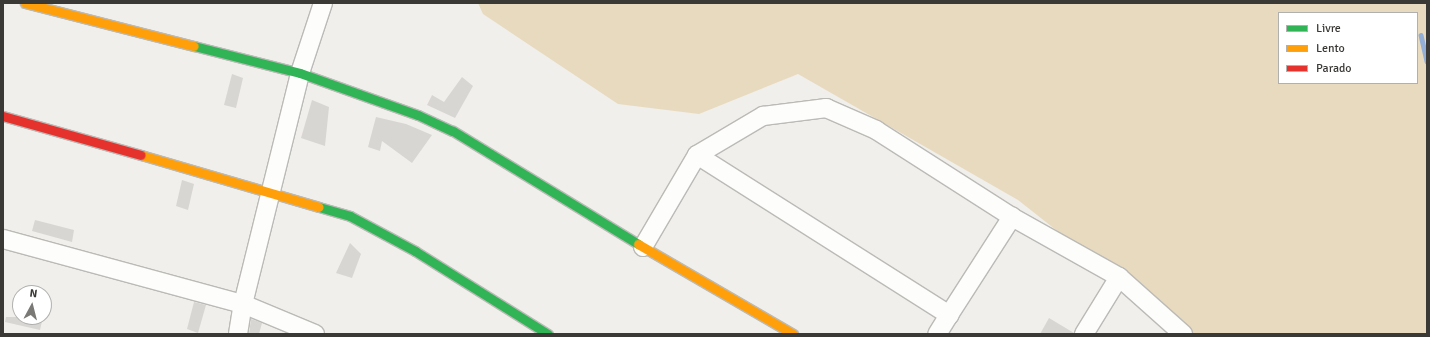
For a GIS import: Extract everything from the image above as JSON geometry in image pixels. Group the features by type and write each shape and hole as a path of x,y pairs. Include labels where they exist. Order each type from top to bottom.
{"street":[{"path":"25,3 300,73 418,115 453,131 643,247 793,334"},
{"path":"238,334 243,304 272,192 300,73 323,3"},
{"path":"643,247 697,156 763,116 826,108 876,130 1012,217 1119,277 1183,334"},
{"path":"3,116 272,192 350,216 415,251 548,334"},
{"path":"697,156 949,315"},
{"path":"937,334 1012,217"},
{"path":"3,239 243,304 315,334"},
{"path":"1084,334 1119,277"}],"shaded area":[{"path":"478,3 1427,3 1427,334 1188,334 1018,200 798,74 699,114 618,104 483,14"}],"building":[{"path":"232,74 243,78 236,108 224,105"},
{"path":"462,77 473,86 455,118 427,105 432,95 444,102"},
{"path":"312,100 329,107 325,146 301,138"},
{"path":"376,117 406,124 432,135 412,163 382,141 380,151 368,147"},
{"path":"182,180 194,184 188,210 176,206"},
{"path":"35,220 74,230 72,242 32,231"},
{"path":"350,243 361,254 352,278 336,273"},
{"path":"194,302 206,305 198,333 187,329"},
{"path":"6,317 12,317 12,324 5,322"},
{"path":"1049,318 1074,333 1074,334 1040,334"},
{"path":"251,319 262,323 259,334 249,334"},
{"path":"18,325 41,325 40,330"}],"waterway":[{"path":"1421,35 1427,61"}],"traffic: fast":[{"path":"194,46 300,73 418,115 453,131 638,244"},
{"path":"319,207 350,216 415,251 548,334"}],"traffic: slow":[{"path":"25,3 194,46"},
{"path":"141,155 319,207"},
{"path":"638,244 793,334"}],"traffic: jam":[{"path":"3,116 141,155"}]}
